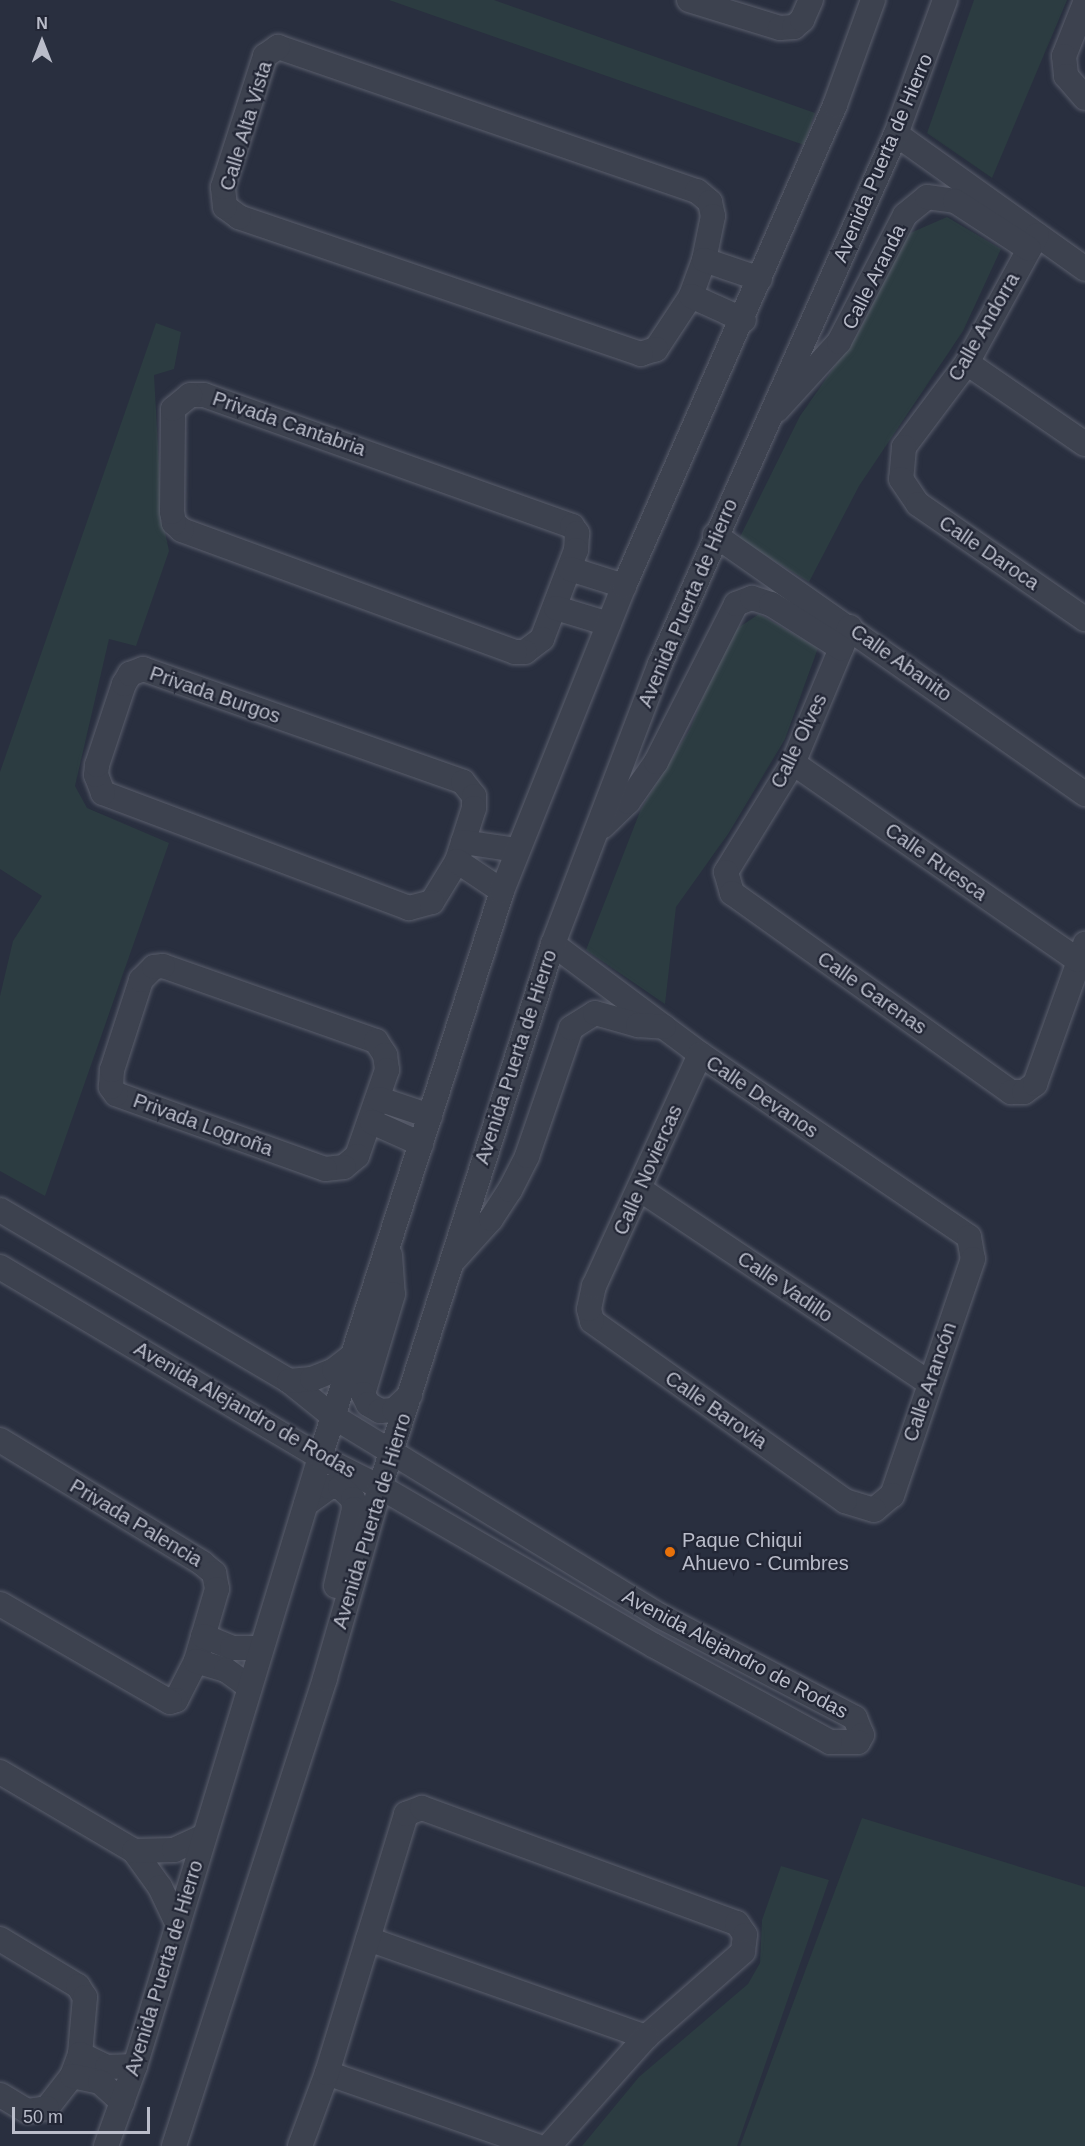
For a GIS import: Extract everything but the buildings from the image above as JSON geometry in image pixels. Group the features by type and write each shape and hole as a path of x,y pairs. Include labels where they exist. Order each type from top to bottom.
{"street":[{"path":"689,0 780,28 794,27 802,20 811,0"},
{"name":"Avenida Puerta de Hierro","path":"106,2146 135,2066 260,1648 502,891 624,586 744,320 835,105 873,0"},
{"name":"Avenida Puerta de Hierro","path":"174,2146 334,1648 380,1486 553,944 599,829 660,664 715,535 896,134 945,0"},
{"path":"1085,3 1064,56 1066,76 1085,98"},
{"name":"Calle Alta Vista","path":"286,48 697,191 710,202 713,216 704,260 691,296 656,349 641,354 239,218 225,207 223,187 266,56 270,50 286,48"},
{"name":"Calle Aranda","path":"896,134 1033,242"},
{"name":"Calle Aranda","path":"768,418 804,385 839,342 905,215 927,197 955,201 1085,269"},
{"name":"Calle Andorra","path":"901,479 904,447 968,363 1033,242"},
{"path":"704,260 760,279"},
{"path":"691,296 744,320"},
{"path":"968,363 1085,444"},
{"name":"Privada Cantabria","path":"190,395 204,395 566,522 577,533 578,541 570,569 556,608 536,646 516,652 182,530 174,523 172,512 173,409 190,395"},
{"name":"Calle Daroca","path":"901,479 918,504 1085,619"},
{"name":"Calle Abanito","path":"715,535 846,637 1085,794"},
{"path":"570,569 624,586"},
{"name":"Calle Abanito","path":"599,829 628,802 656,762 736,604 752,598 846,637"},
{"path":"556,608 609,624"},
{"name":"Calle Olves","path":"726,883 726,872 793,763 846,637"},
{"name":"Privada Burgos","path":"143,669 463,782 474,796 474,808 460,851 432,902 410,908 109,798 98,786 97,765 124,684 130,674 143,669"},
{"name":"Calle Ruesca","path":"793,763 1082,952"},
{"path":"460,851 517,850"},
{"path":"460,851 502,891"},
{"name":"Calle Garenas","path":"726,883 732,893 1011,1092 1024,1092 1035,1084 1082,952"},
{"name":"Calle Devanos","path":"553,944 700,1054 969,1237 973,1246"},
{"name":"Privada Logroña","path":"163,966 376,1041 385,1054 387,1071 379,1099 357,1156 333,1171 116,1094 111,1087 112,1070 141,980 154,967 163,966"},
{"path":"449,1266 491,1219 510,1190 527,1156 571,1028 586,1015 595,1013 638,1025 664,1027"},
{"name":"Calle Noviercas","path":"594,1286 641,1190 700,1054"},
{"path":"379,1099 430,1116"},
{"path":"372,1122 421,1144"},
{"name":"Calle Vadillo","path":"641,1190 930,1383"},
{"name":"Avenida Alejandro de Rodas","path":"0,1210 289,1381 334,1417 660,1616 855,1718 862,1735 858,1742 851,1744 830,1742 640,1638 380,1486 320,1456 0,1268"},
{"name":"Calle Arancón","path":"874,1510 892,1496 973,1259 973,1246"},
{"path":"388,1247 393,1294 363,1394 368,1404 380,1411 394,1410 410,1395"},
{"name":"Calle Barovia","path":"594,1286 589,1309 591,1321 599,1328 845,1501 874,1510"},
{"path":"289,1381 312,1379 334,1370 352,1356"},
{"name":"Privada Palencia","path":"0,1440 209,1568 217,1589 196,1661 176,1700 166,1701 0,1604"},
{"path":"306,1504 329,1487 340,1488 353,1499 354,1509 332,1602 334,1648"},
{"path":"203,1636 232,1648 260,1648"},
{"path":"196,1661 226,1670 249,1687"},
{"path":"0,1772 134,1851 160,1887 177,1925"},
{"path":"300,2146 327,2073 406,1814 422,1808 737,1923 745,1935 743,1952 646,2037 549,2146"},
{"path":"134,1851 174,1850 204,1836"},
{"path":"0,1939 83,1992 85,2015 76,2065 47,2108 39,2112 27,2111 0,2095"},
{"path":"368,1939 646,2037"},
{"path":"76,2065 135,2066"},
{"path":"76,2065 122,2102"},
{"path":"327,2073 537,2146"}],"shaded area":[{"path":"389,0 494,0 815,113 804,145"},
{"path":"974,0 1067,0 992,178 927,133"},
{"path":"947,217 1001,249 963,331 859,486 809,582 739,539 800,416 858,333 908,234"},
{"path":"156,323 181,332 174,369 154,375 162,518 169,551 136,646 109,639 75,786 87,808 169,843 45,1196 0,1171 0,996 13,941 42,896 0,869 0,772"},
{"path":"759,614 818,648 785,739 728,834 676,907 665,1004 586,950 641,809 690,729 729,634"},
{"path":"862,1818 1085,1887 1085,2146 740,2146"},
{"path":"781,1866 829,1880 737,2146 582,2146 639,2077 748,1984 760,1963 762,1920"}],"place":[{"name":"Paque Chiqui Ahuevo - Cumbres","path":"670,1552"}]}
